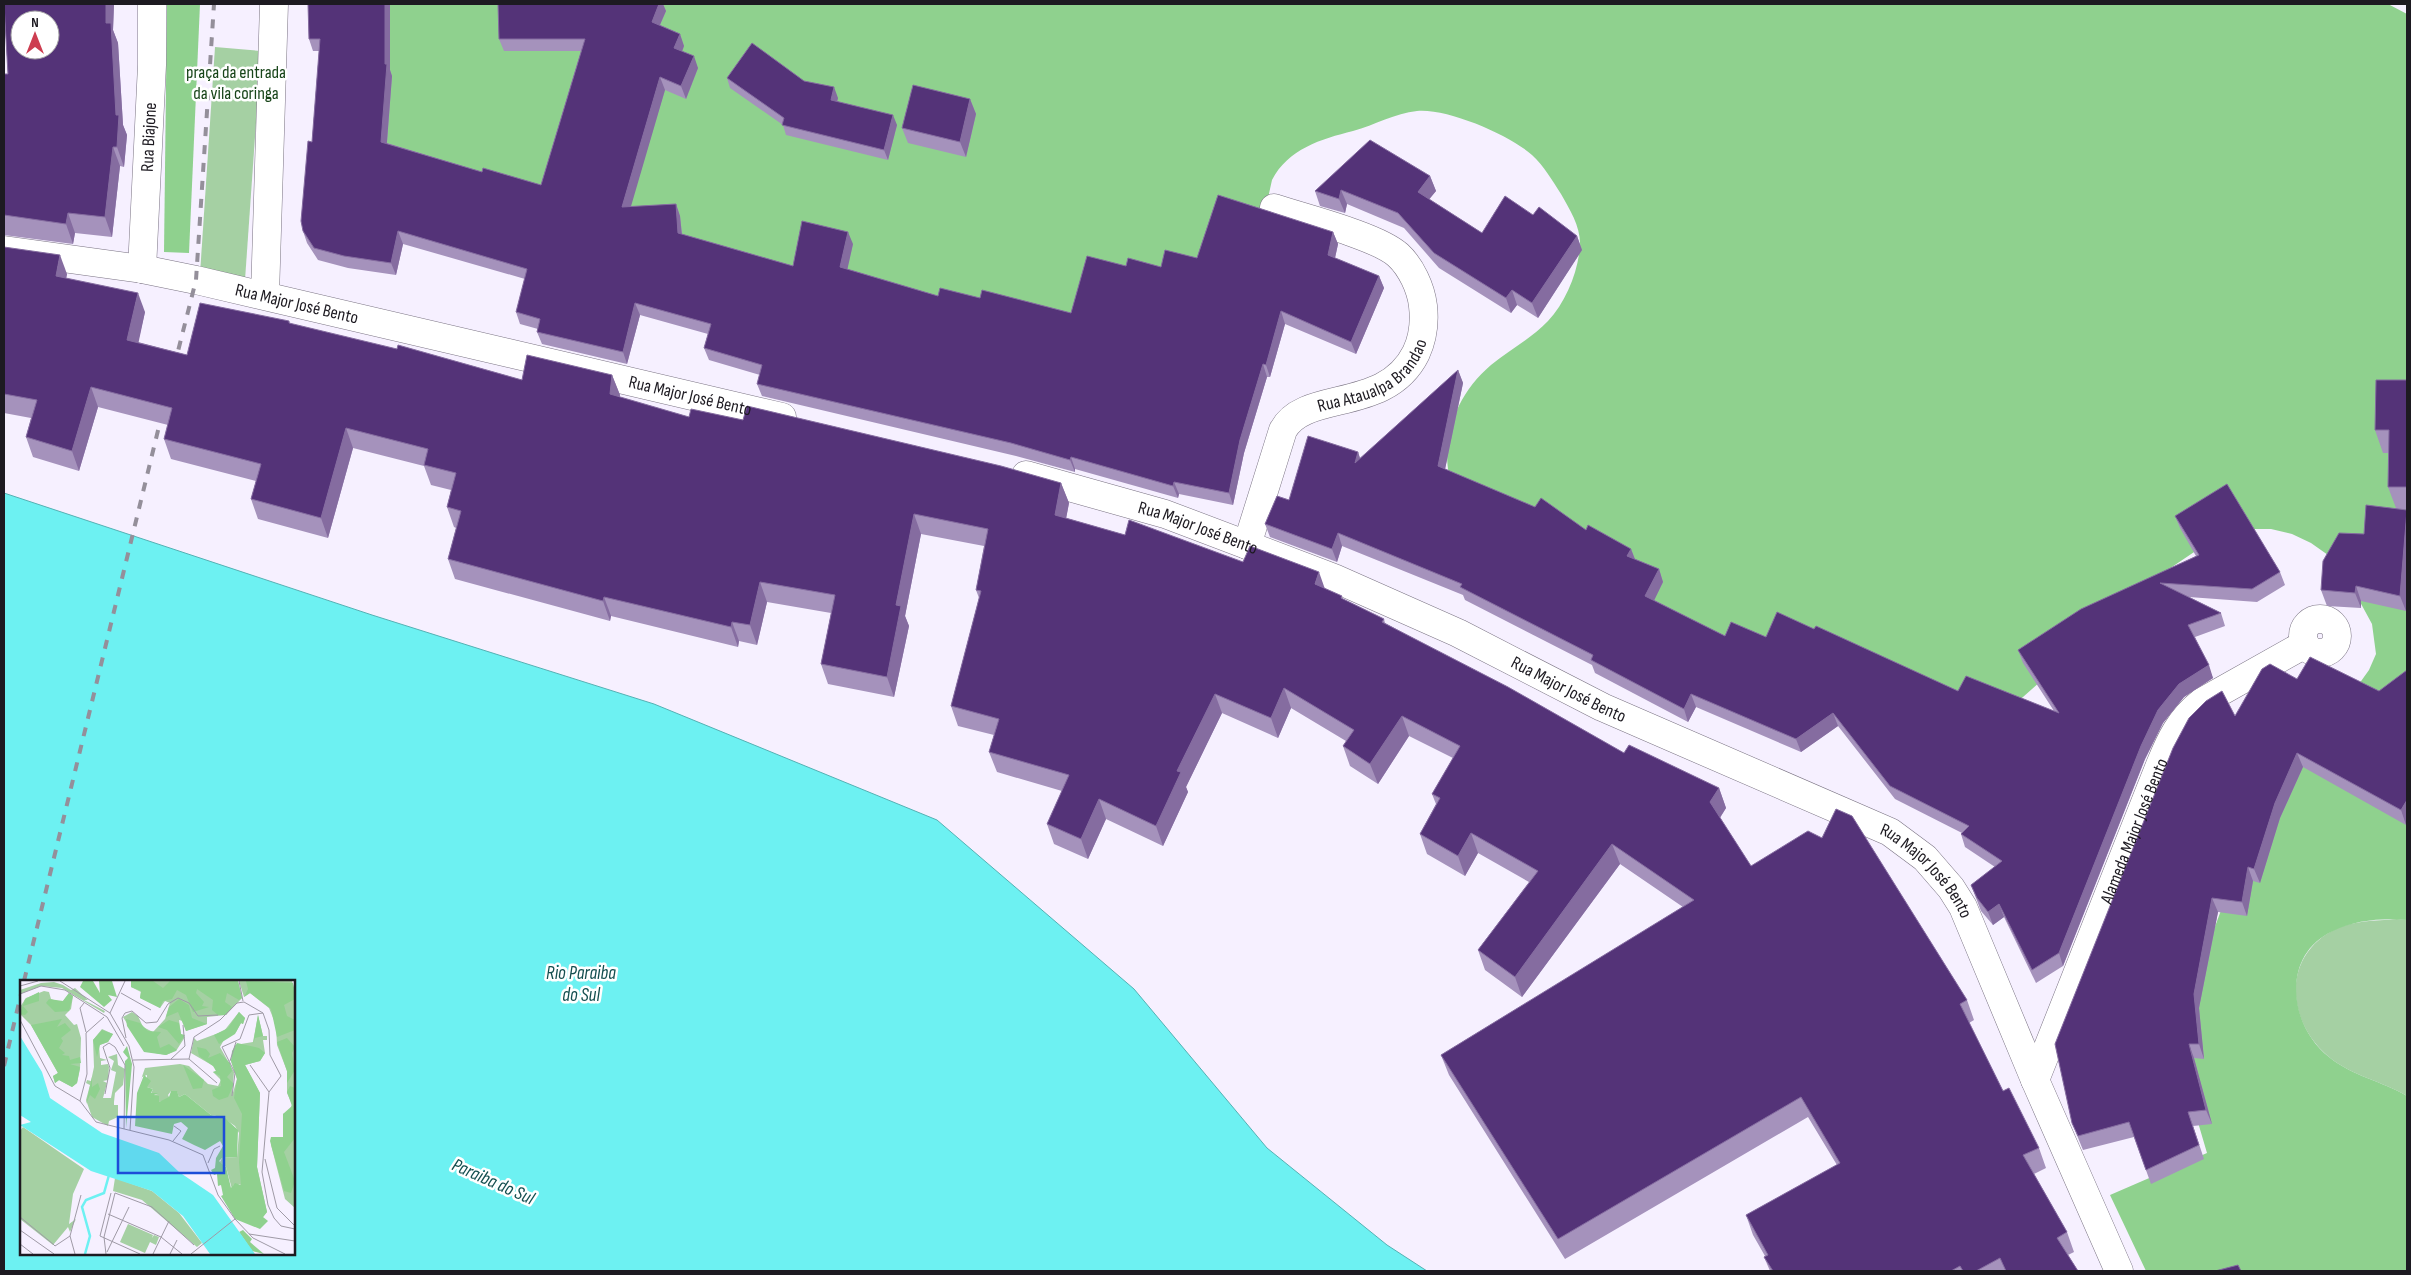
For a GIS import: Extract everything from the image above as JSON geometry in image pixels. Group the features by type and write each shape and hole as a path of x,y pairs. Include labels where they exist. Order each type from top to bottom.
{"street":[{"name":"Rua Biajone","path":"142,269 152,75 152,4"},
{"path":"265,295 274,4"},
{"name":"Rua Ataualpa Brandao","path":"1247,545 1283,430 1288,422 1303,411 1357,397 1386,386 1398,377 1417,350 1424,326 1422,299 1418,287 1406,264 1398,255 1376,242 1274,208"},
{"name":"Rua Major José Bento","path":"4,250 142,269 265,295 809,423"},
{"name":"Rua Major José Bento","path":"1002,469 1164,514 1334,578 1458,633 1602,707 1902,839 1936,870 1963,907 2034,1080 2118,1271"},
{"name":"Alameda Major José Bento","path":"2034,1080 2160,764 2175,731 2190,711 2202,702 2305,644"}],"green space":[{"path":"167,4 200,4 189,253 164,252"},
{"path":"380,4 2388,4 2407,14 2407,920 2369,921 2350,924 2333,931 2316,942 2304,956 2298,973 2296,991 2299,1010 2305,1028 2316,1044 2329,1057 2357,1074 2407,1096 2407,1271 2146,1271 2110,1195 2207,1153 2192,1102 2186,1073 2213,932 2230,886 2294,775 2369,670 2376,654 2372,624 2353,589 2328,555 2311,543 2292,534 2271,529 2251,529 2206,544 2163,573 1962,751 1719,644 1449,475 1447,460 1450,429 1462,401 1470,388 1491,365 1548,321 1566,296 1579,256 1580,239 1577,225 1548,173 1522,147 1494,131 1445,114 1430,111 1409,112 1318,142 1306,147 1287,160 1272,180 1229,374 374,191"},
{"name":"praça da entrada da vila coringa","path":"215,47 261,51 245,280 200,274"},
{"path":"2397,919 2407,920 2407,1096 2347,1069 2329,1057 2315,1043 2305,1027 2298,1010 2296,993 2297,975 2303,959 2314,944 2330,932 2354,923"}],"water":[{"name":"Rio Paraiba do Sul","path":"4,493 372,615 654,704 937,820 1134,989 1267,1148 1387,1245 1427,1271 4,1271"}],"building":[{"path":"4,4 106,4 106,23 111,23 116,115 119,115 117,147 113,147 105,217 68,213 66,224 4,215 4,74 8,74"},
{"path":"308,4 385,4 385,64 387,64 381,142 482,172 483,168 541,185 585,39 499,39 498,4 659,4 652,22 680,34 674,48 694,56 681,86 660,77 622,207 676,204 678,233 793,266 802,221 848,232 840,267 938,296 940,288 980,298 982,290 1071,313 1087,256 1126,266 1128,258 1161,267 1165,250 1197,258 1218,195 1333,232 1328,255 1379,276 1351,342 1281,311 1266,365 1263,364 1240,440 1229,493 1174,482 1173,486 1071,457 1070,460 1011,443 757,384 762,365 704,348 711,324 635,303 623,352 537,332 540,319 516,312 527,269 398,231 391,263 344,256 314,248 303,231 301,221 308,141 312,142 320,39 309,39"},
{"path":"752,43 804,81 834,87 831,100 893,115 884,150 782,125 784,118 727,78"},
{"path":"913,85 970,99 960,142 902,128"},
{"path":"1370,140 1430,176 1418,192 1482,233 1505,196 1533,215 1539,207 1577,236 1532,303 1512,290 1506,298 1434,253 1398,213 1341,190 1339,199 1315,191"},
{"path":"4,247 60,255 56,276 138,293 127,340 187,355 200,303 289,321 289,323 397,349 398,345 522,380 527,355 612,375 610,394 689,417 691,409 743,420 747,406 1001,466 1061,483 1055,515 1125,535 1129,520 1243,562 1250,546 1319,572 1315,584 1342,596 1341,598 1384,619 1382,622 1508,687 1624,753 1629,745 1719,788 1710,802 1751,866 1808,831 1822,838 1836,809 1852,816 1967,1000 1960,1004 2003,1091 2009,1088 2039,1148 2023,1155 2067,1232 2057,1238 2078,1271 2006,1271 2000,1258 1976,1271 1963,1271 1960,1266 1951,1271 1773,1271 1764,1257 1768,1255 1746,1215 1840,1163 1801,1097 1558,1239 1441,1055 1694,900 1612,844 1515,977 1478,950 1538,871 1471,833 1458,856 1420,834 1440,798 1432,794 1460,746 1402,716 1370,764 1343,746 1354,730 1284,688 1271,718 1215,694 1177,771 1181,772 1156,826 1099,799 1081,839 1047,824 1069,775 989,752 999,719 951,706 981,591 976,590 988,529 914,514 896,605 901,606 887,677 821,664 835,595 760,582 750,625 732,622 731,627 604,597 603,601 448,559 461,511 447,507 456,473 424,465 428,449 346,428 321,518 251,499 261,464 164,439 172,408 91,387 72,451 26,437 37,400 4,394"},
{"path":"1458,370 1438,466 1535,507 1541,498 1586,530 1588,525 1631,549 1627,556 1659,569 1645,596 1725,636 1731,622 1766,637 1777,612 1814,629 1816,626 1958,691 1966,676 2059,713 2018,650 2081,609 2199,555 2175,516 2227,484 2280,572 2252,589 2160,583 2221,613 2188,625 2209,665 2179,684 2158,710 2141,746 2059,953 2032,970 1999,904 1988,912 1977,898 1971,885 2002,861 1961,834 1969,826 1890,786 1833,713 1796,739 1691,694 1684,709 1591,660 1593,655 1460,587 1462,584 1338,533 1332,549 1265,524 1277,496 1289,500 1308,436 1358,452 1355,463"},
{"path":"2376,380 2407,380 2407,487 2388,487 2389,430 2375,430"},
{"path":"2366,505 2407,510 2400,596 2356,586 2355,593 2321,590 2323,561 2339,533 2364,534"},
{"path":"2310,657 2379,691 2407,670 2407,800 2401,810 2297,753 2275,803 2254,869 2248,867 2242,902 2212,898 2194,994 2199,1044 2189,1044 2206,1110 2188,1112 2199,1145 2146,1170 2129,1122 2078,1136 2072,1123 2055,1044 2173,748 2189,718 2206,701 2222,691 2235,716 2262,669 2270,664 2297,679"},
{"path":"2238,1265 2241,1271 2215,1271"}],"railway":[{"path":"174,367 196,280 214,4"},
{"path":"24,980 163,410"},
{"path":"4,1066 20,998"}],"water label":[{"name":"Paraiba do Sul","path":"493,1182"}]}
